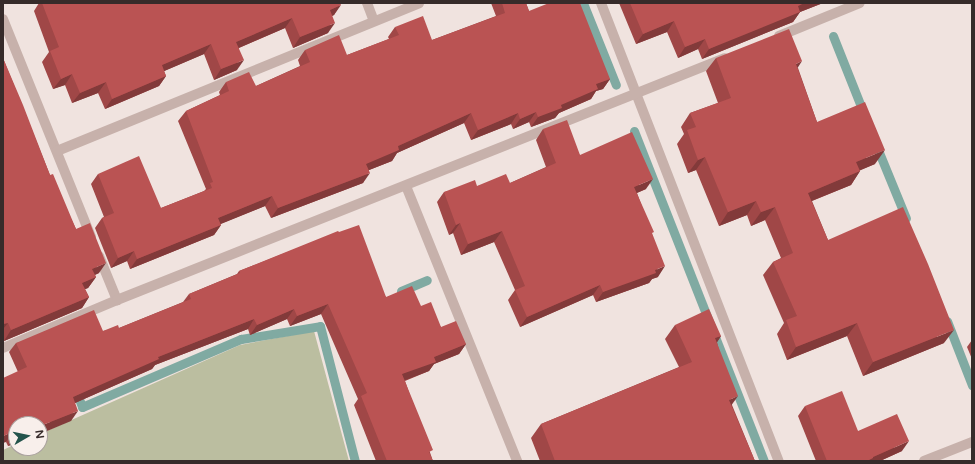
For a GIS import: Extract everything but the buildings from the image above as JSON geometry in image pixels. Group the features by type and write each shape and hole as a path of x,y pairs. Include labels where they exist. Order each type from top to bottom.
{"street":[{"path":"367,3 374,21"},
{"path":"56,151 419,3"},
{"path":"601,3 779,461"},
{"path":"766,41 860,3"},
{"path":"3,19 117,300"},
{"path":"3,348 117,300 406,186 738,52"},
{"path":"406,186 517,461"},
{"path":"924,461 972,442"}],"green space":[{"path":"314,331 349,461 3,461 3,450 8,448 8,456 48,456 48,430 240,345"}],"waterway":[{"path":"583,3 616,85"},
{"path":"833,36 864,114"},
{"path":"634,131 764,461"},
{"path":"876,145 906,218"},
{"path":"401,291 427,280"},
{"path":"947,321 972,385"},
{"path":"76,391 82,407 241,339 320,326 355,461"}]}
